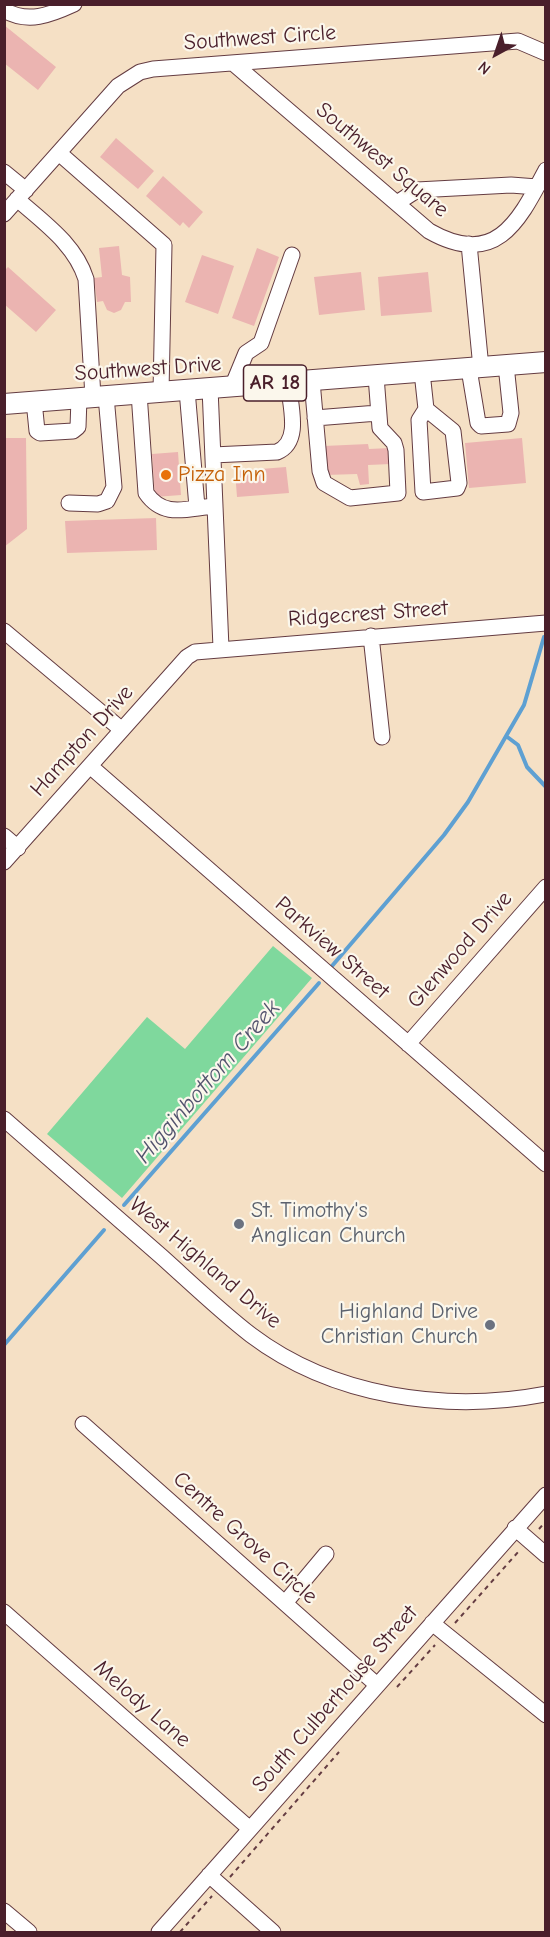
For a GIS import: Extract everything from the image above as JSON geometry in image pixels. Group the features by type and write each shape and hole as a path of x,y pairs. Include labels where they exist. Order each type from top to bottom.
{"main road":[{"name":"Southwest Drive","path":"4,404 546,362"}],"street":[{"path":"4,10 17,17 49,15 74,4"},
{"name":"Southwest Circle","path":"4,214 118,86 140,72 518,41 546,53"},
{"name":"Southwest Square","path":"232,63 397,203 442,238 469,244"},
{"path":"59,153 164,245 161,392"},
{"path":"506,365 511,413 508,424 481,426 478,423 469,244 487,242 511,229 522,216 546,170"},
{"path":"4,172 68,246 81,263 86,279 93,397 114,487 107,501 98,504 69,503"},
{"path":"397,203 417,190 511,185 537,187"},
{"path":"232,387 246,353 261,343 292,255"},
{"path":"423,372 426,409 419,420 423,492"},
{"path":"375,376 380,428 394,443 396,450 398,494"},
{"path":"312,381 320,471 324,483 350,498 457,488 459,483 453,431 426,409"},
{"path":"213,455 277,452 284,449 291,442 292,432 288,382"},
{"path":"210,388 221,648"},
{"path":"187,390 197,507"},
{"path":"139,393 146,493 154,505 163,510 215,506"},
{"path":"34,401 36,428 40,433 73,431 78,427 93,397"},
{"path":"315,418 378,413"},
{"name":"Ridgecrest Street","path":"195,652 221,648 546,623"},
{"path":"4,631 122,730"},
{"path":"371,636 382,737"},
{"name":"Hampton Drive","path":"4,862 187,657 195,652"},
{"name":"Parkview Street","path":"90,766 546,1164"},
{"path":"4,836 18,848"},
{"name":"Glenwood Drive","path":"408,1044 546,886"},
{"name":"West Highland Drive","path":"4,1119 251,1335 304,1366 361,1388 422,1399 455,1402 546,1394"},
{"name":"Centre Grove Circle","path":"83,1424 377,1685"},
{"name":"South Culberhouse Street","path":"159,1932 515,1528 546,1496"},
{"path":"515,1528 546,1555"},
{"path":"285,1603 326,1554"},
{"name":"Melody Lane","path":"4,1612 250,1829"},
{"path":"432,1623 546,1715"},
{"path":"209,1875 273,1932"},
{"path":"4,1911 29,1932"}],"path":[{"path":"394,1690 546,1521"},
{"path":"180,1932 341,1750"}],"green space":[{"path":"273,946 312,978 122,1198 47,1134 147,1017 185,1049"}],"building":[{"path":"4,25 56,67 38,90 4,63"},
{"path":"116,138 154,171 138,189 100,157"},
{"path":"163,176 203,212 189,228 183,222 180,226 146,196"},
{"path":"119,246 122,275 130,277 131,302 125,302 121,310 114,313 107,310 103,301 97,302 94,278 102,277 99,248"},
{"path":"257,248 279,257 254,326 232,318"},
{"path":"202,255 234,266 218,314 185,302"},
{"path":"8,267 56,310 36,332 4,304 4,271"},
{"path":"361,272 365,310 319,315 314,277"},
{"path":"428,272 432,312 381,316 378,277"},
{"path":"4,438 26,438 27,529 4,547"},
{"path":"522,438 526,483 469,488 465,443"},
{"path":"368,444 369,449 390,448 391,464 368,465 369,484 360,485 357,474 326,475 324,446"},
{"name":"Pizza Inn","path":"178,452 181,495 155,497 152,454"},
{"path":"286,467 289,493 237,497 235,471"},
{"path":"156,518 157,550 67,553 65,521"}],"waterway":[{"name":"Higginbottom Creek","path":"332,966 444,835 468,802 524,705 544,637"},
{"path":"506,736 518,745 527,767 546,787"},
{"name":"Higginbottom Creek","path":"124,1205 319,983"},
{"name":"Higginbottom Creek","path":"4,1345 104,1230"}],"place":[{"name":"Pizza Inn","path":"166,475"},
{"name":"St. Timothy's Anglican Church","path":"239,1224"},
{"name":"Highland Drive Christian Church","path":"490,1325"}]}
